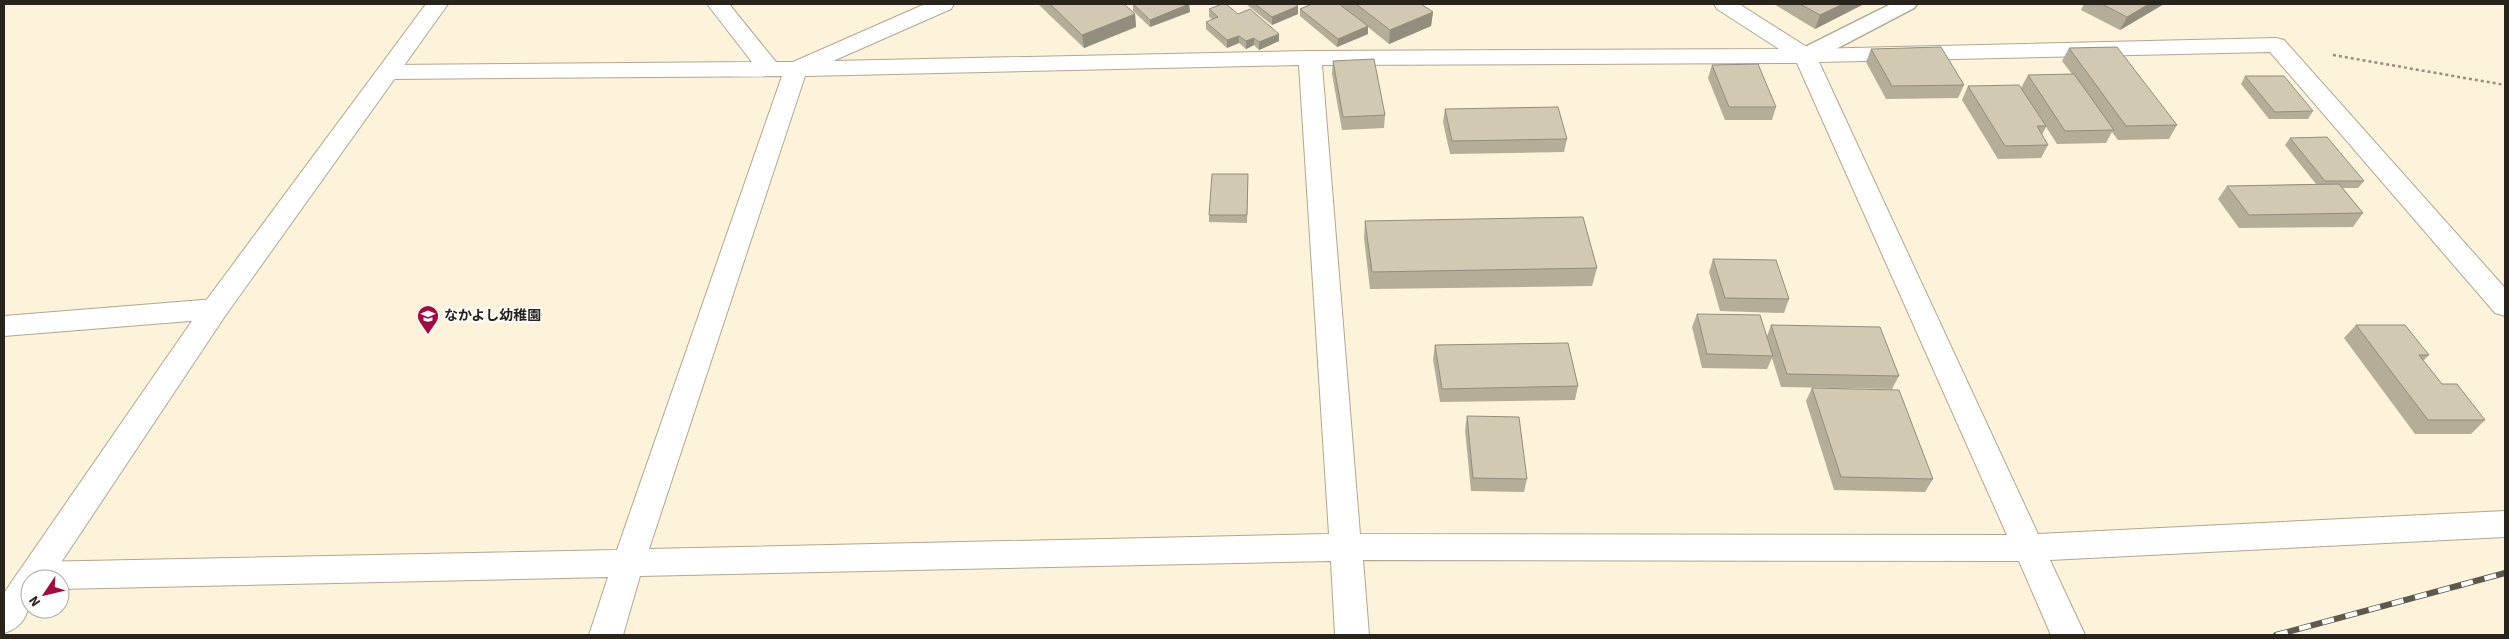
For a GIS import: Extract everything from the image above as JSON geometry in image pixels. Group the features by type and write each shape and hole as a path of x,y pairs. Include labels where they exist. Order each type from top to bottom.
{"street":[{"path":"39,569 215,309 437,4"},
{"path":"718,4 769,70"},
{"path":"606,635 628,563 796,69 943,4"},
{"path":"1725,4 1805,56 2068,635"},
{"path":"389,72 769,70 1310,58 1805,56 2276,46 2505,306"},
{"path":"1310,58 1352,635"},
{"path":"4,326 215,309"},
{"path":"70,578 1346,547 2028,548 2505,524"},
{"path":"4,618 20,596"}],"lane":[{"path":"1805,56 1907,4"}],"path":[{"path":"2276,46 2505,85"}],"building":[{"path":"1050,4 1124,4 1135,14 1082,35"},
{"path":"1133,4 1189,4 1150,20"},
{"path":"1226,4 1238,14 1250,9 1279,34 1259,42 1254,38 1246,41 1239,36 1227,40 1206,22 1218,17 1209,9"},
{"path":"1255,4 1295,4 1298,6 1272,17"},
{"path":"1312,4 1339,4 1368,26 1338,39 1300,9"},
{"path":"1356,4 1421,4 1433,12 1390,30"},
{"path":"1800,4 1843,4 1820,15"},
{"path":"2102,4 2149,4 2127,17"},
{"path":"1941,47 1964,85 1892,86 1871,49"},
{"path":"2117,47 2177,125 2126,126 2069,48"},
{"path":"1374,59 1385,115 1343,117 1333,61"},
{"path":"1758,64 1776,107 1729,107 1712,65"},
{"path":"2074,74 2114,130 2065,131 2028,75"},
{"path":"2245,76 2284,76 2313,111 2275,112"},
{"path":"2019,85 2046,126 2037,126 2048,145 2005,146 1968,86"},
{"path":"1558,107 1567,139 1452,141 1445,109"},
{"path":"2327,137 2364,181 2325,181 2290,138"},
{"path":"1212,174 1248,174 1247,215 1209,215"},
{"path":"2339,184 2363,213 2249,215 2227,186"},
{"path":"1583,217 1597,268 1372,272 1365,221"},
{"path":"1713,259 1776,260 1789,299 1725,298"},
{"path":"1697,314 1760,315 1773,356 1707,354"},
{"path":"1771,325 1880,327 1899,376 1787,374"},
{"path":"2356,325 2405,325 2429,355 2419,355 2442,384 2457,384 2485,420 2428,420"},
{"path":"1568,343 1578,386 1442,389 1435,345"},
{"path":"1812,388 1899,390 1933,479 1841,477"},
{"path":"1467,416 1519,417 1527,479 1473,478"}],"railway":[{"path":"2276,635 2505,573"}],"place":[{"name":"なかよし幼稚園","path":"428,335"}]}
